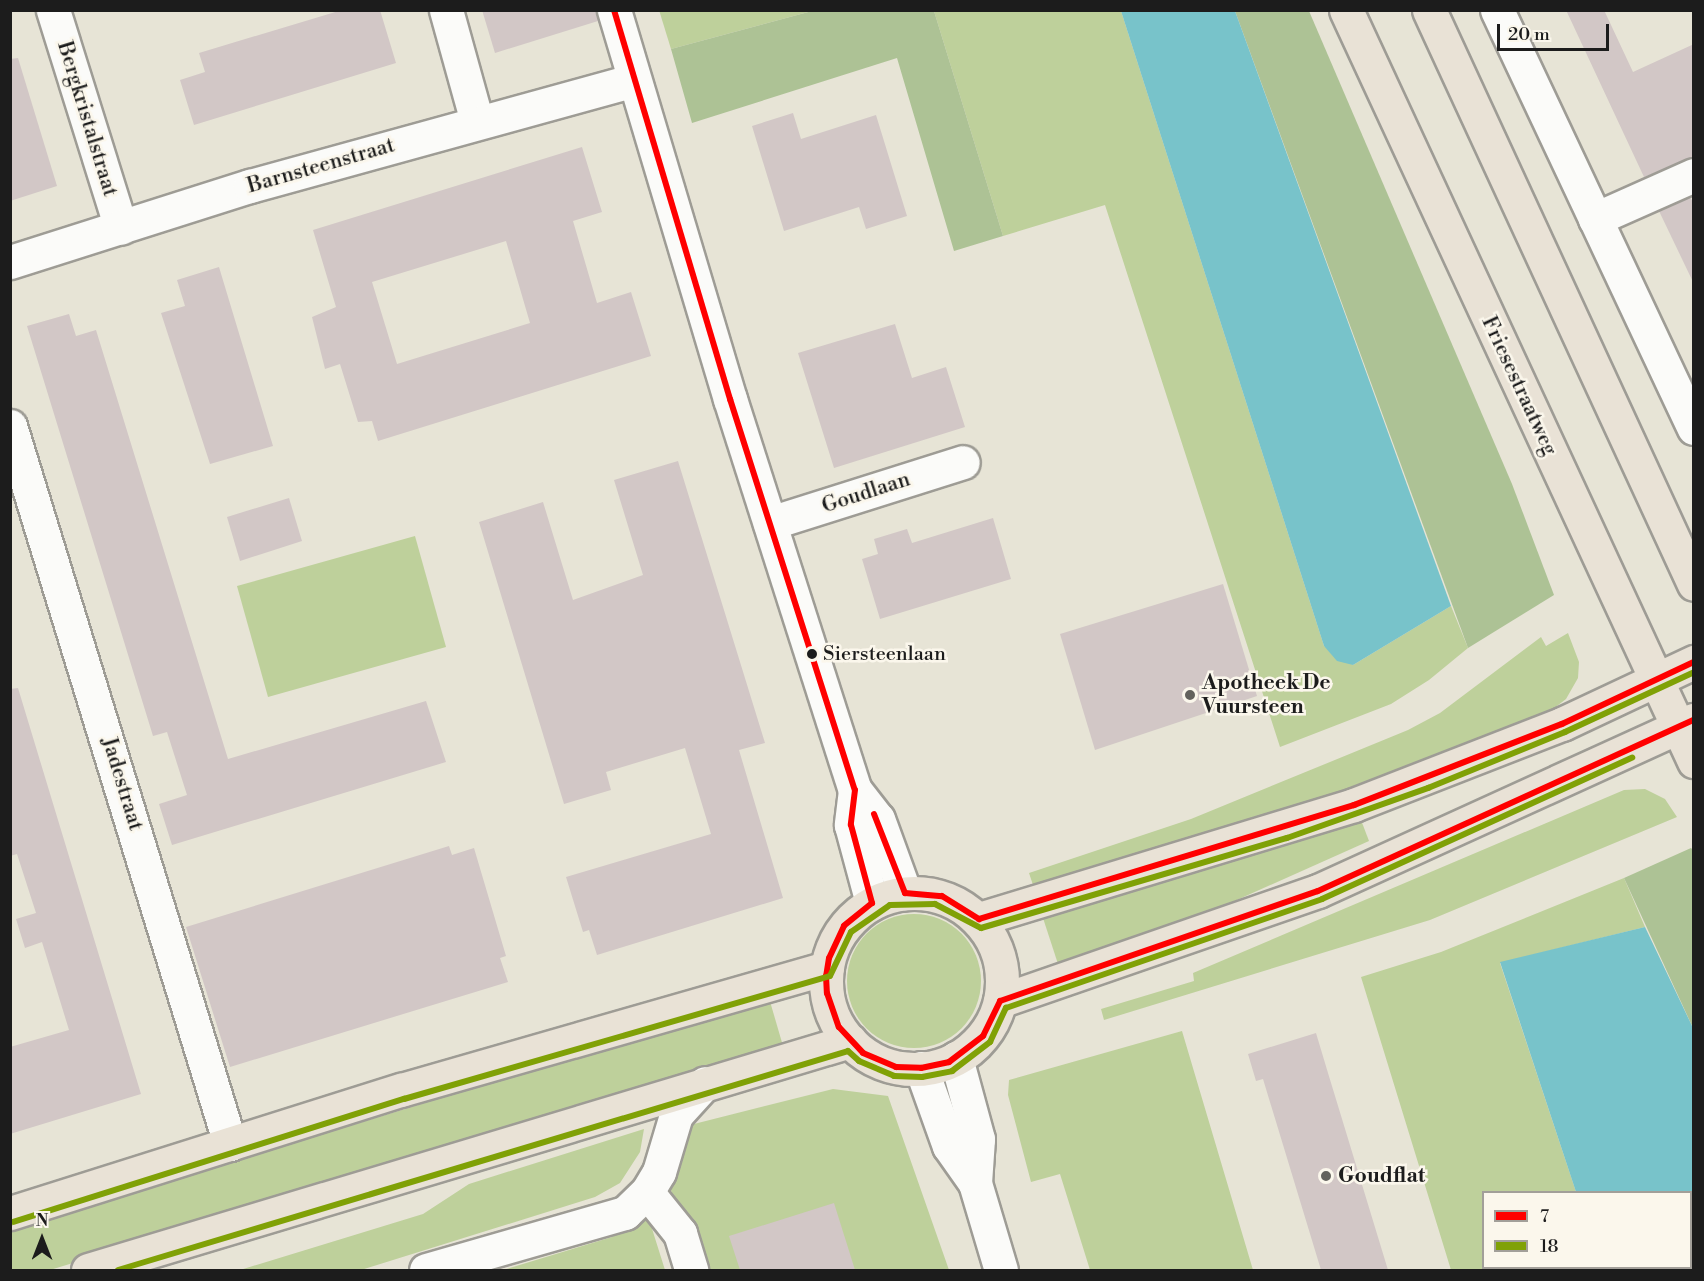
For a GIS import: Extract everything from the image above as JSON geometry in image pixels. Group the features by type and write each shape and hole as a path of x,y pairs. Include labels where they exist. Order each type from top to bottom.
{"main road":[{"name":"Friesestraatweg","path":"1346,10 1656,679 1686,724 1694,761"},
{"path":"1429,10 1694,584"},
{"path":"978,919 1354,805 1562,724 1694,662"},
{"path":"1000,1001 1318,891 1686,724"},
{"path":"905,893 942,896 978,919 1000,959 1000,1001 989,1028 956,1058 921,1068 879,1062 850,1041 831,1011 827,968 835,941 844,926 872,903 905,893"},
{"path":"10,1213 230,1144 827,968"},
{"path":"88,1270 850,1041"}],"street":[{"name":"Bergkristalstraat","path":"54,10 121,228"},
{"path":"446,10 477,122"},
{"path":"614,10 770,524 855,790 878,819 905,893"},
{"path":"1497,10 1694,428"},
{"name":"Barnsteenstraat","path":"10,262 477,122 634,80"},
{"path":"1595,219 1694,175"},
{"name":"Jadestraat","path":"10,426 230,1144"},
{"name":"Goudlaan","path":"770,524 963,462"},
{"path":"855,790 851,825 872,903"},
{"path":"956,1058 978,1139 975,1183"},
{"path":"921,1068 949,1146 975,1183 1001,1270"},
{"path":"426,1270 625,1213 647,1192 659,1172 676,1115 705,1083"},
{"path":"647,1192 680,1233 691,1270"}],"green space":[{"path":"659,10 812,11 671,49"},
{"path":"812,11 934,11 1003,236 954,251 897,58 692,123 671,49"},
{"path":"934,11 1121,11 1324,646 1353,665 1451,606 1468,648 1429,680 1391,704 1280,747 1105,205 1003,236"},
{"path":"1235,11 1309,11 1512,484 1554,595 1468,648"},
{"path":"415,536 446,647 268,697 237,586"},
{"path":"1568,633 1579,662 1578,678 1566,699 1553,709 1327,800 1034,888 1029,873 1191,819 1408,730 1440,713 1541,637 1546,646"},
{"path":"1645,789 1665,799 1677,817 1430,920 1104,1020 1101,1009 1194,981 1193,973 1624,790"},
{"path":"1361,820 1369,841 1181,925 1058,964 1042,915"},
{"path":"1691,848 1693,850 1693,1028 1624,878"},
{"path":"1624,878 1645,927 1500,963 1576,1191 1482,1191 1482,1269 1602,1270 1451,1270 1361,977 1441,952"},
{"path":"914,914 940,919 961,934 976,955 981,981 976,1007 961,1028 940,1043 914,1048 888,1043 867,1028 852,1007 847,981 852,955 867,934 888,919"},
{"path":"769,998 783,1046 50,1270 11,1270 11,1229"},
{"path":"1182,1031 1253,1270 1090,1270 1060,1174 1031,1182 1008,1095 1009,1080"},
{"path":"833,1089 888,1096 949,1270 696,1270 669,1184 677,1172 690,1125"},
{"path":"644,1129 640,1152 620,1183 595,1197 361,1270 240,1270 423,1214 469,1184"},
{"path":"648,1216 665,1270 503,1270 612,1237"}],"water":[{"path":"1121,11 1235,11 1451,606 1353,665 1337,661 1324,646"},
{"path":"1645,927 1693,1028 1693,1270 1602,1270 1692,1269 1692,1191 1576,1191 1500,962"}],"building":[{"path":"342,10 380,10 396,63 194,125 180,80 205,72 199,53"},
{"path":"482,10 596,10 598,21 495,53"},
{"path":"1566,10 1604,10 1633,72 1694,44 1694,157 1644,177"},
{"path":"18,58 57,186 10,201 10,59"},
{"path":"793,113 801,139 876,115 907,216 866,229 859,207 784,231 752,126"},
{"path":"582,147 602,212 573,221 597,303 631,292 651,356 378,441 372,421 358,422 340,364 325,369 312,317 336,307 313,230","holes":["506,241 530,323 397,364 372,282"]},
{"path":"1690,197 1694,204 1694,284 1659,211"},
{"path":"219,267 273,446 210,464 161,313 185,306 177,280"},
{"path":"69,314 76,336 96,330 228,759 426,701 446,762 172,845 159,804 187,795 167,732 153,736 27,326"},
{"path":"895,324 912,378 946,367 965,427 834,468 798,353"},
{"path":"678,461 765,743 739,750 783,898 597,955 589,930 583,932 566,877 711,834 685,748 606,772 611,790 564,804 479,522 543,502 573,600 643,575 614,480"},
{"path":"289,498 302,541 240,561 227,517"},
{"path":"993,518 1011,579 880,619 862,559 878,554 874,539 907,529 912,543"},
{"path":"1223,584 1257,696 1095,750 1060,634"},
{"path":"18,688 141,1094 10,1134 10,1047 69,1030 42,942 25,948 16,919 36,913 17,854 10,856 10,689"},
{"path":"449,846 452,855 474,848 506,956 500,958 508,982 230,1067 186,927"},
{"name":"Goudflat","path":"1316,1033 1388,1270 1321,1270 1263,1079 1256,1081 1248,1054"},
{"path":"834,1203 855,1270 740,1270 729,1236"}],"transit line":[{"name":"7","path":"614,10 730,399 855,790 851,825 872,903 844,926 829,958 826,976 827,993 839,1027 863,1053 896,1067 921,1068 949,1062 983,1036 1000,1001 1318,891 1694,720"},
{"name":"7","path":"874,814 905,893 942,896 979,919 1354,805 1562,724 1694,662"},
{"name":"18","path":"13,1222 404,1099 830,976 851,932 890,905 935,904 981,928 1287,838 1428,788 1565,732 1694,672"},
{"name":"18","path":"118,1270 848,1051 859,1061 894,1076 922,1077 952,1071 990,1042 1006,1008 1322,899 1632,758"}],"place":[{"name":"Siersteenlaan","path":"812,654"},
{"name":"Apotheek De Vuursteen","path":"1190,695"},
{"name":"Goudflat","path":"1326,1176"}]}
